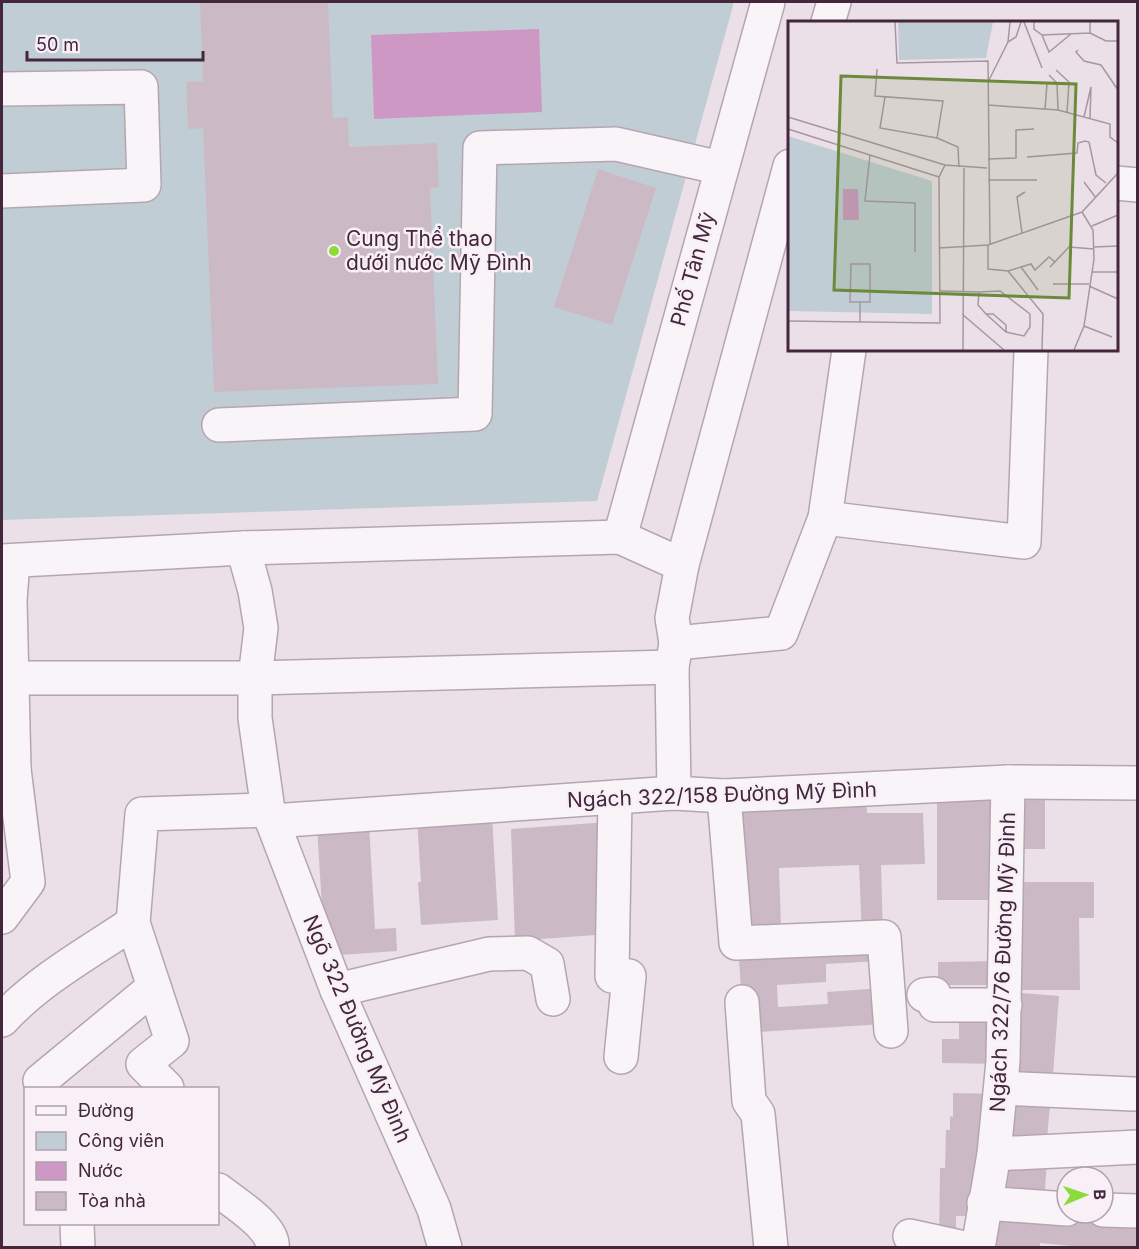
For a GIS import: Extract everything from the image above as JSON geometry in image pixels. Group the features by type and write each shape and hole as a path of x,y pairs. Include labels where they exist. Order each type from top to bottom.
{"street":[{"name":"Phố Tân Mỹ","path":"620,537 768,2"},
{"path":"828,21 834,2"},
{"path":"2,89 141,87 144,185 2,191"},
{"path":"219,425 475,414 480,148 616,144 721,168"},
{"path":"674,792 672,618 682,565 788,170"},
{"path":"1118,183 1137,185"},
{"path":"7,678 255,678 674,655 781,633 825,518 849,351"},
{"path":"825,518 1024,542 1031,351"},
{"path":"2,916 28,882 8,769 7,678 10,600 7,561 243,548 620,537 682,565"},
{"name":"Ngõ 322 Đường Mỹ Đình","path":"243,548 255,591 261,628 255,678 255,718 270,816 337,990 434,1209 445,1248"},
{"name":"Ngách 322/158 Đường Mỹ Đình","path":"133,923 142,814 270,816 674,792 724,796 1008,782 1137,783"},
{"name":"Ngách 322/76 Đường Mỹ Đình","path":"978,1248 994,1155 1001,1088 1005,1005 1008,782"},
{"path":"724,796 736,943 884,937 891,1031"},
{"path":"615,797 612,976 628,976 621,1057"},
{"path":"2,1020 13,1007 58,973 133,923 172,1041 143,1064 166,1087"},
{"path":"337,990 489,954 528,953 547,964 553,999"},
{"path":"40,1081 154,987"},
{"path":"924,995 934,994 935,1005 1005,1005"},
{"path":"742,1002 749,1101 758,1114 771,1248"},
{"path":"1001,1088 1132,1094"},
{"path":"994,1155 1137,1147"},
{"path":"219,1191 260,1223 272,1238 272,1248"},
{"path":"984,1203 1055,1208"},
{"path":"1115,1210 1137,1211"},
{"path":"77,1225 78,1248"},
{"path":"910,1236 965,1248"}],"green space":[{"name":"Cung Thể thao dưới nước Mỹ Đình","path":"2,2 734,2 597,501 2,520"}],"water":[{"path":"539,29 542,112 374,119 371,35"}],"building":[{"path":"200,2 328,2 333,118 348,117 349,147 437,143 439,187 430,188 438,384 214,392 203,128 188,129 186,82 203,81"},
{"path":"598,169 656,188 612,325 554,307"},
{"path":"1011,785 1045,785 1045,849 1011,849"},
{"path":"937,789 1004,789 1004,900 937,900"},
{"path":"866,794 867,813 923,813 925,864 881,865 883,935 862,936 859,865 779,868 781,926 739,940 730,798"},
{"path":"492,815 498,920 421,925 417,819"},
{"path":"608,822 608,934 515,941 511,829"},
{"path":"369,823 375,929 396,928 397,951 325,956 317,826"},
{"path":"1011,882 1094,882 1094,918 1079,918 1080,990 1011,990"},
{"path":"879,938 881,961 826,964 826,982 777,985 778,1007 828,1004 827,992 882,988 884,1024 744,1033 738,946"},
{"path":"1004,961 1005,985 938,985 938,962"},
{"path":"1010,992 1059,996 1052,1088 1003,1084"},
{"path":"959,1008 1000,1009 999,1064 942,1063 942,1039 959,1039"},
{"path":"1002,1089 1051,1093 1046,1151 998,1147"},
{"path":"953,1093 997,1094 982,1216 956,1216 956,1233 939,1241 940,1168 945,1168 946,1130 950,1130 950,1116 953,1117"},
{"path":"995,1155 1047,1160 1044,1206 991,1201"},
{"path":"985,1205 1055,1211 1055,1225 1115,1225 1115,1216 1137,1218 1136,1248 1091,1248 1040,1243 1040,1248 981,1248"}],"place":[{"name":"Cung Thể thao dưới nước Mỹ Đình","path":"334,251"}]}
